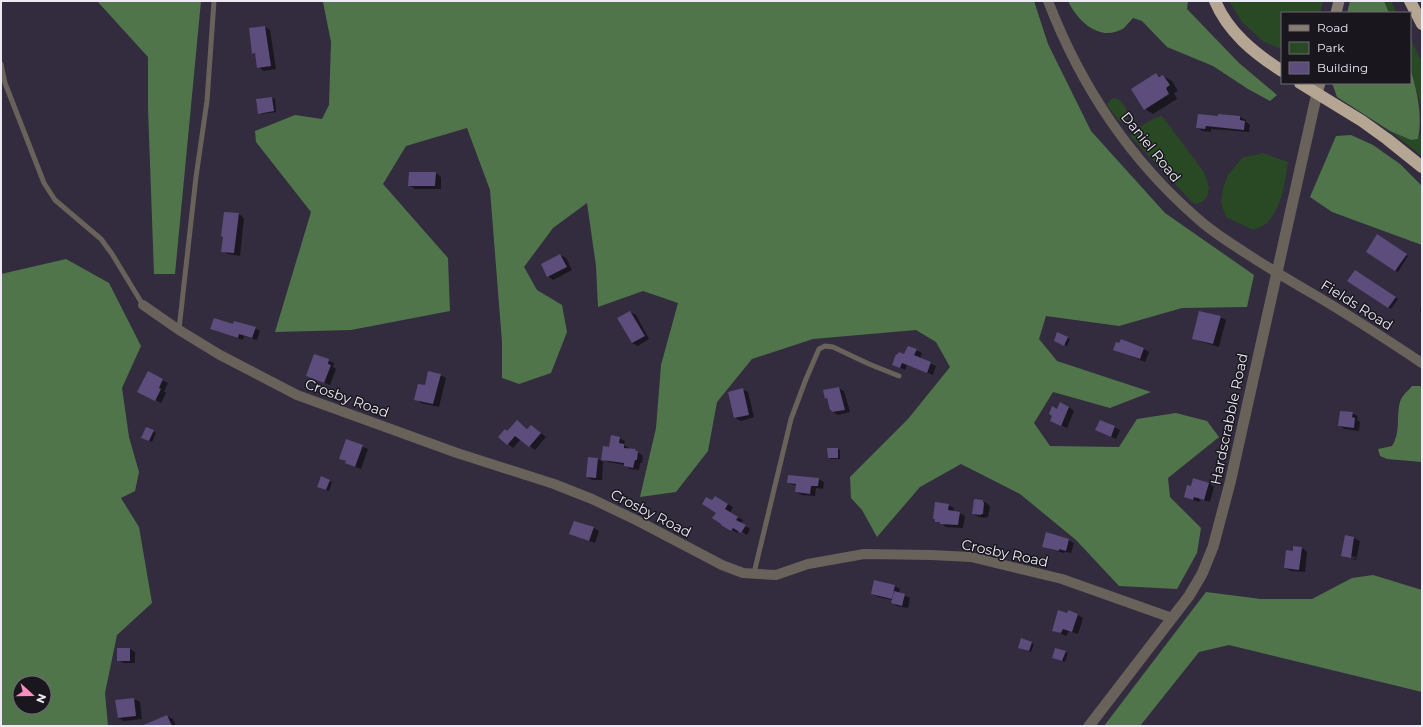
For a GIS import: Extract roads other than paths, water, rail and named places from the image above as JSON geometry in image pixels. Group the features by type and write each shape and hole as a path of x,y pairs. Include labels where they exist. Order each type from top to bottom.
{"highway":[{"path":"1215,1 1224,18 1247,46 1281,70"},
{"path":"1410,1 1422,24"},
{"path":"1304,84 1318,88 1422,167"}],"main road":[{"path":"1336,12 1339,1"}],"street":[{"name":"Daniel Road","path":"1048,1 1060,31 1093,92 1118,133 1143,164 1169,192 1198,219 1276,273"},
{"name":"Hardscrabble Road","path":"1089,726 1189,596 1202,574 1213,547 1226,503 1318,88"},
{"name":"Fields Road","path":"1276,273 1355,320 1422,363"},
{"name":"Crosby Road","path":"143,305 179,330 220,355 297,395 457,453 554,484 638,521 722,565 743,573 776,574 808,564 864,554 931,555 971,558 1062,579 1172,618"}],"lane":[{"path":"179,330 196,177 207,101 214,1"},
{"path":"1,64 5,83 44,183 55,200 100,239 112,254 143,305"},
{"path":"754,574 791,419 819,349 825,346 833,347 899,376"}]}
